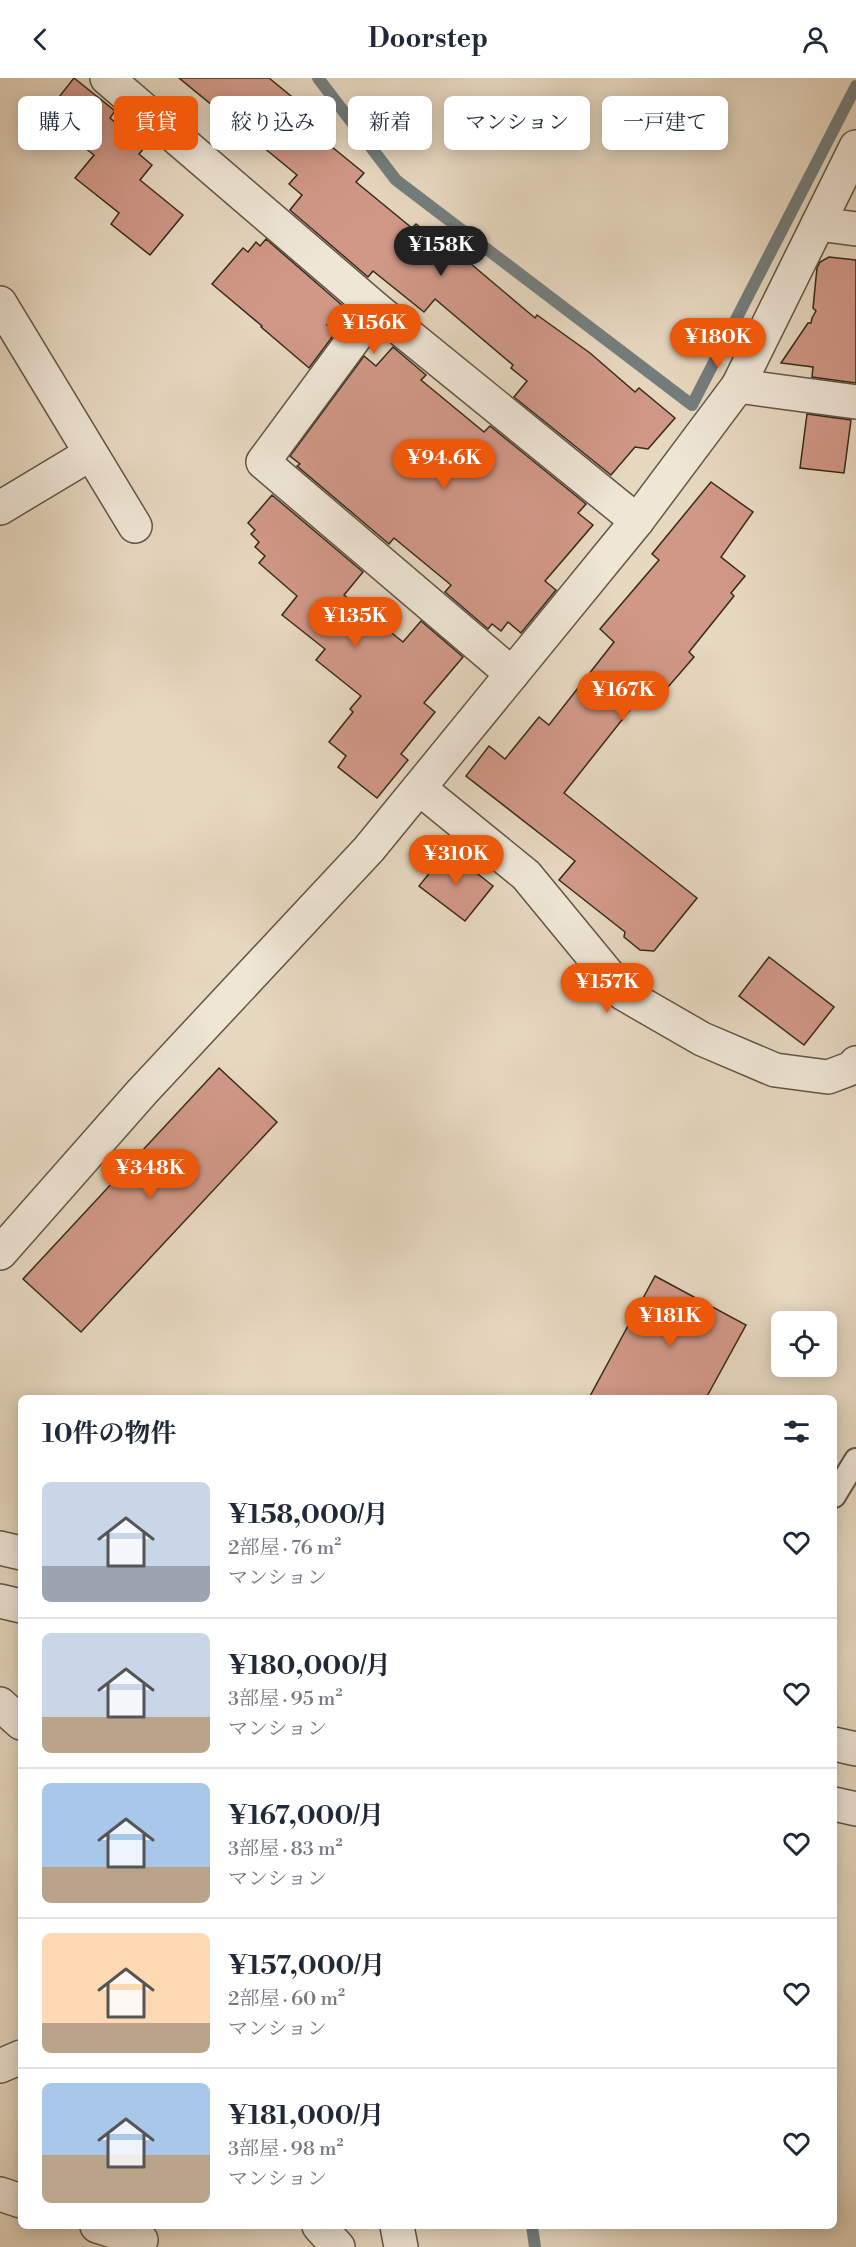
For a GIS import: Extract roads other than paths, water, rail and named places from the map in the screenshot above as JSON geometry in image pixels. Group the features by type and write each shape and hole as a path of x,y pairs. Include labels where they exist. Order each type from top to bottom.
{"street":[{"path":"107,78 376,309 637,521"},
{"path":"0,1253 142,1092 369,849 637,521 738,386 856,147"},
{"path":"818,224 856,229"},
{"path":"0,303 135,526"},
{"path":"376,309 263,462 512,674"},
{"path":"738,386 856,402"},
{"path":"0,508 90,454"},
{"path":"419,788 526,875 624,994 702,1039 775,1070 828,1077 852,1068 856,1064"},
{"path":"0,1548 18,1552"},
{"path":"0,1601 18,1605"},
{"path":"0,1704 18,1719"},
{"path":"837,1745 856,1749"},
{"path":"837,1805 856,1809"},
{"path":"0,2066 18,2058"},
{"path":"0,2194 18,2200"},
{"path":"110,2229 144,2238"},
{"path":"322,2229 339,2247"},
{"path":"397,2229 400,2247"}],"lane":[{"path":"837,1491 856,1460"}],"waterway":[{"path":"318,78 396,180 692,405 856,86"},
{"path":"532,2229 535,2247"}]}
